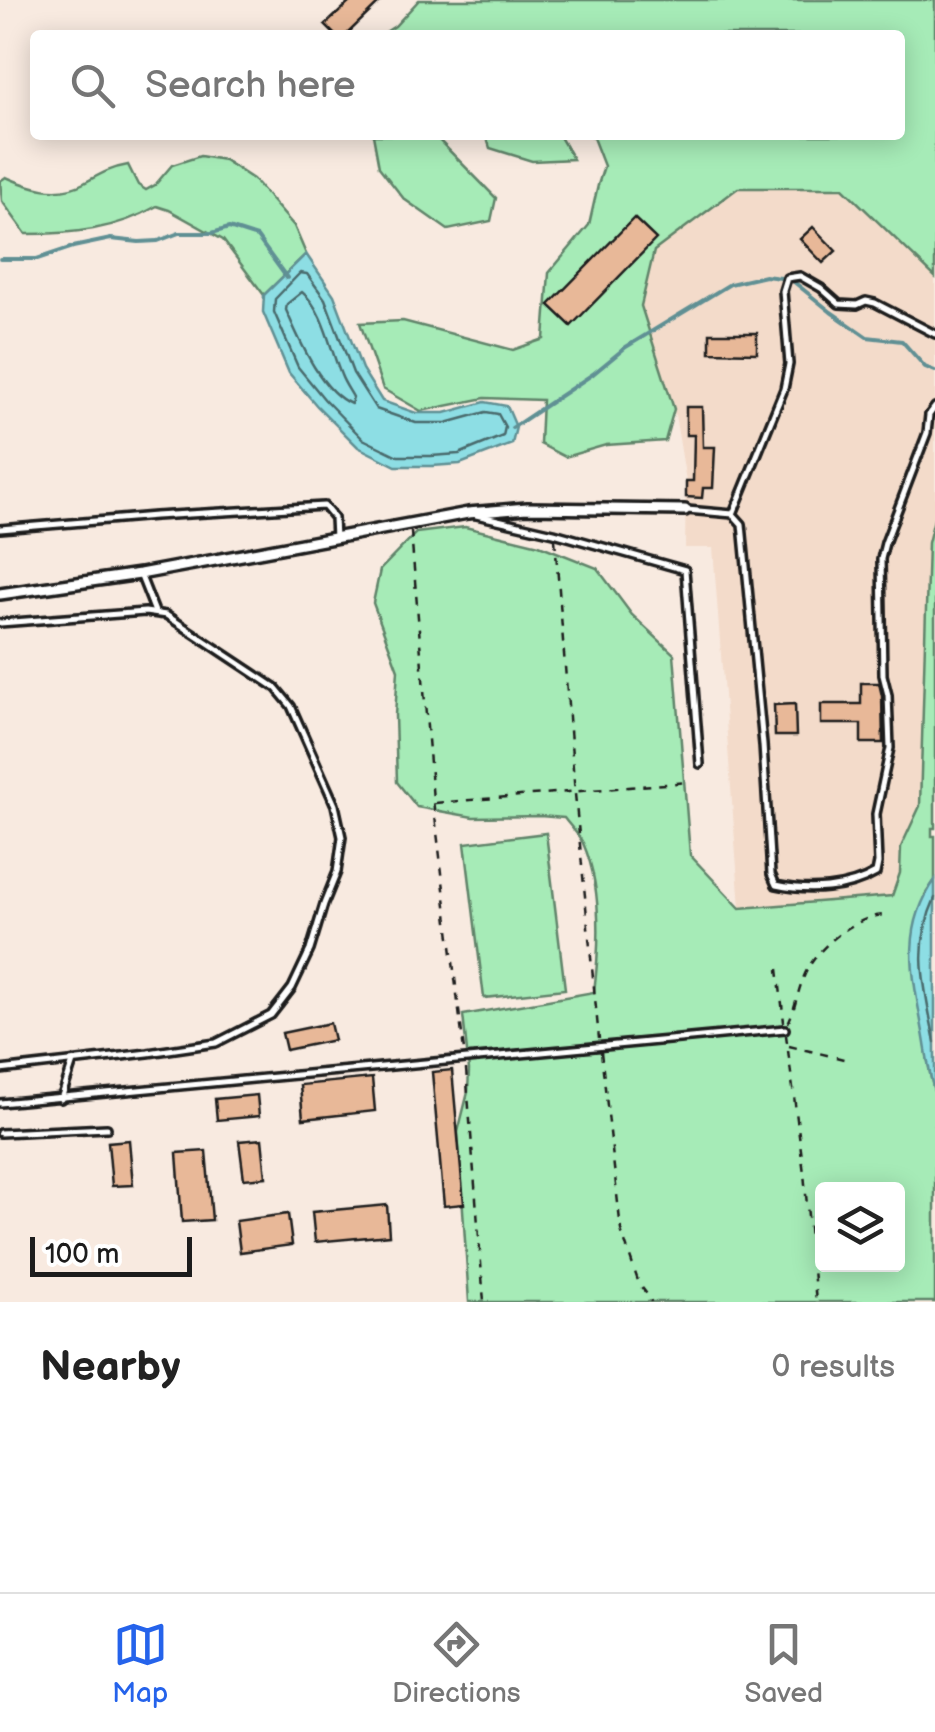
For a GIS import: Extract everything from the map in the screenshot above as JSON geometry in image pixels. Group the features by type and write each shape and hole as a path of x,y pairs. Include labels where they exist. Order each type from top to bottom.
{"street":[{"path":"0,594 140,574 468,514 527,508 685,510"}],"lane":[{"path":"734,514 784,389 789,364 783,290 788,278 800,276 839,304 875,303 935,334"},
{"path":"685,510 734,514 742,524 771,874 776,885 834,888 862,880 876,873 876,814 890,748 888,695 883,675 882,560 928,433 929,414 935,406"},
{"path":"0,529 324,506 334,518 336,538"},
{"path":"468,514 554,533 685,570 700,764"},
{"path":"140,574 155,612"},
{"path":"0,623 155,612 166,615 276,688 291,706 335,805 342,837 337,872 310,950 292,988 271,1015 216,1043 0,1070"},
{"path":"0,1103 785,1029"},
{"path":"61,1099 73,1062"},
{"path":"0,1133 107,1128"}],"path":[{"path":"411,524 434,803 465,1059 484,1302"},
{"path":"554,533 574,791 622,1230 639,1284 650,1302"},
{"path":"434,803 689,782"},
{"path":"785,1029 796,1007 804,975 829,942 874,914 886,914"},
{"path":"778,969 816,1302"},
{"path":"787,1046 848,1060"}],"shaded area":[{"path":"738,188 843,188 935,277 935,506 928,543 920,806 901,847 900,873 892,896 740,908 713,548 685,548 686,481 674,409 641,306 654,251"}],"green space":[{"path":"419,0 935,0 935,277 843,188 738,188 654,251 641,306 674,409 665,441 606,445 565,457 540,444 542,400 485,398 421,411 383,389 360,323 403,321 513,350 544,339 549,273 589,225 604,166 594,140 905,140 905,30 389,30"},
{"path":"374,140 439,140 496,198 491,221 448,230 404,199 379,167"},
{"path":"488,140 562,140 573,159 532,161 490,148"},
{"path":"200,156 224,160 253,179 294,226 306,254 264,295 223,240 169,210 157,206 93,229 26,234 2,201 0,181 6,177 35,187 64,190 128,165 138,185 146,190 172,165"},
{"path":"935,515 935,880 925,895 923,996 929,1071 935,1095 935,1302 469,1302 458,1132 469,1070 463,1015 594,992 598,936 594,878 583,843 564,818 473,817 417,807 397,782 398,670 373,603 380,570 416,533 465,527 539,545 597,568 632,615 674,654 690,855 740,908 892,896 900,873 901,847 920,806 928,543"},
{"path":"546,833 565,989 484,998 465,843"}],"water":[{"path":"306,254 334,295 362,369 382,401 416,413 445,413 485,402 507,406 516,427 512,444 460,464 432,466 396,466 358,447 289,373 263,312 264,295"},
{"path":"935,880 935,1095 912,954 917,917"}],"building":[{"path":"352,0 382,0 351,30 330,30 325,25"},
{"path":"634,218 656,239 571,326 549,305"},
{"path":"813,227 836,251 823,263 800,239"},
{"path":"710,333 757,333 757,353 710,352"},
{"path":"686,407 702,407 703,447 715,447 713,488 703,488 702,498 686,497 686,481 693,481 694,435 686,435"},
{"path":"861,683 879,683 883,743 861,743 861,724 821,724 821,704 861,704"},
{"path":"795,704 796,736 775,736 774,705"},
{"path":"330,1023 334,1040 286,1050 282,1033"},
{"path":"452,1070 464,1204 444,1206 432,1072"},
{"path":"372,1078 375,1111 303,1119 300,1085"},
{"path":"257,1095 259,1116 217,1120 215,1099"},
{"path":"262,1139 266,1177 244,1179 239,1141"},
{"path":"129,1140 133,1185 112,1186 108,1142"},
{"path":"206,1151 212,1220 182,1222 177,1153"},
{"path":"387,1205 389,1235 315,1242 312,1212"},
{"path":"288,1214 292,1245 240,1252 236,1221"}],"waterway":[{"path":"0,259 37,259 111,239 158,241 179,233 212,233 229,228 257,237 287,278"},
{"path":"512,428 626,347 730,284 765,276 781,278"},
{"path":"794,282 867,337 902,341 925,367 935,371"}]}
